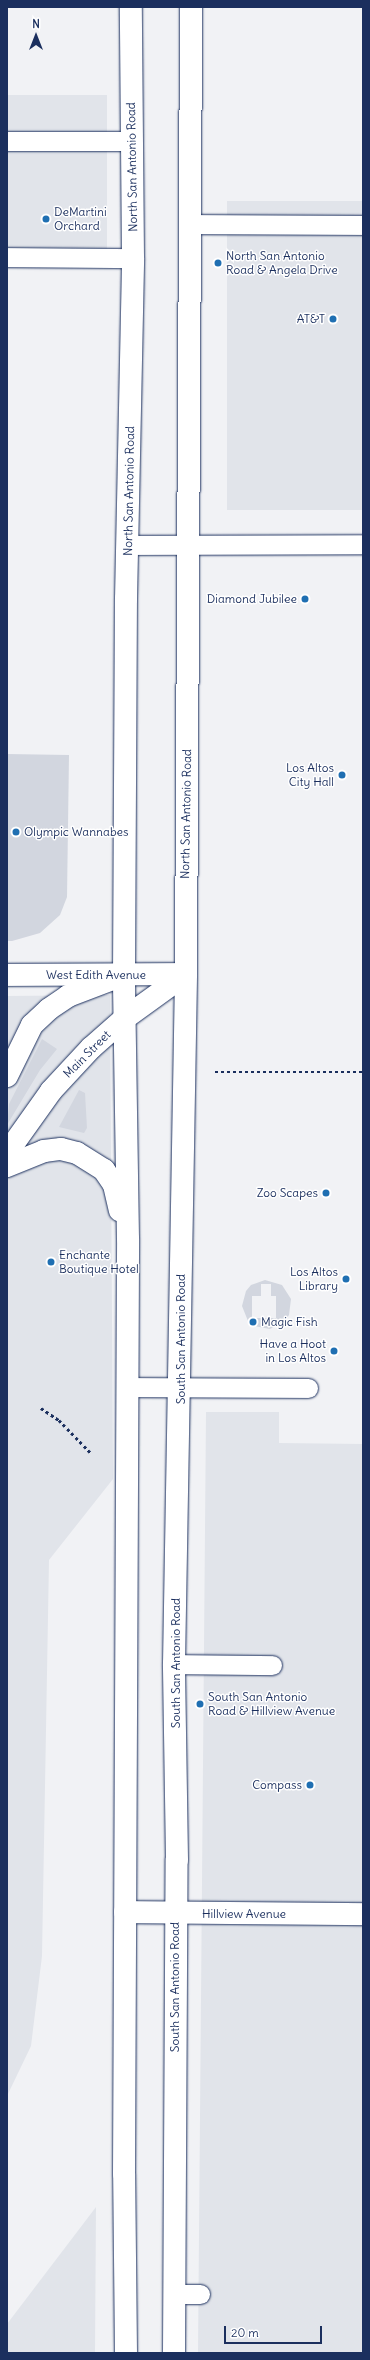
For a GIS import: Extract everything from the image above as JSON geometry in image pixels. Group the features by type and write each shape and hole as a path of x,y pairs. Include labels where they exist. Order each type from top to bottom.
{"main road":[{"name":"North San Antonio Road","path":"124,975 127,545 133,258 131,7"},
{"name":"North San Antonio Road","path":"186,974 190,545 191,7"},
{"name":"West Edith Avenue","path":"7,975 186,974"},
{"name":"Main Street","path":"7,1154 69,1071 125,1018 186,974"},
{"name":"South San Antonio Road","path":"174,2353 174,1664 181,1387 182,1136 186,974"},
{"path":"7,1076 32,1025 49,1009 68,996 124,975 128,1239 125,1912 126,2353"},
{"path":"7,1166 44,1151 61,1149 85,1157 104,1170 114,1185 128,1239"},
{"name":"Hillview Avenue","path":"125,1912 175,1914 363,1914"}],"lane":[{"path":"7,141 131,141"},
{"path":"190,224 363,225"},
{"path":"7,257 133,258"},
{"path":"127,545 363,544"},
{"path":"128,1387 308,1388"},
{"path":"174,1664 272,1665"},
{"path":"174,2294 200,2294"}],"path":[{"path":"215,1072 363,1072"},
{"path":"41,1408 59,1420 92,1454"}],"shaded area":[{"path":"7,95 107,95 107,267 7,267"},
{"path":"227,201 363,201 363,510 227,510"},
{"path":"7,754 69,755 67,897 60,915 40,933 12,941 7,941"},
{"path":"110,995 113,1479 49,1560 42,1956 31,2046 7,2096 7,996"},
{"path":"42,1039 57,1049 40,1070 7,1125 9,1104"},
{"path":"79,1090 85,1093 87,1128 84,1133 59,1127"},
{"path":"265,1280 282,1285 291,1299 289,1315 284,1322 270,1329 254,1326 248,1321 242,1306 246,1291 251,1285","holes":["261,1284 271,1284 271,1296 276,1296 276,1318 252,1318 252,1296 261,1296"]},
{"path":"206,1412 279,1412 279,1443 363,1444 363,2353 198,2353"},
{"path":"96,2207 95,2353 7,2353 7,2324"}],"place":[{"name":"DeMartini Orchard","path":"46,219"},
{"name":"North San Antonio Road & Angela Drive","path":"218,263"},
{"name":"AT&T","path":"333,319"},
{"name":"Diamond Jubilee","path":"305,599"},
{"name":"Los Altos City Hall","path":"342,775"},
{"name":"Olympic Wannabes","path":"16,832"},
{"name":"Zoo Scapes","path":"326,1193"},
{"name":"Enchante Boutique Hotel","path":"51,1262"},
{"name":"Los Altos Library","path":"346,1279"},
{"name":"Magic Fish","path":"253,1322"},
{"name":"Have a Hoot in Los Altos","path":"334,1351"},
{"name":"South San Antonio Road & Hillview Avenue","path":"200,1704"},
{"name":"Compass","path":"310,1785"}]}
